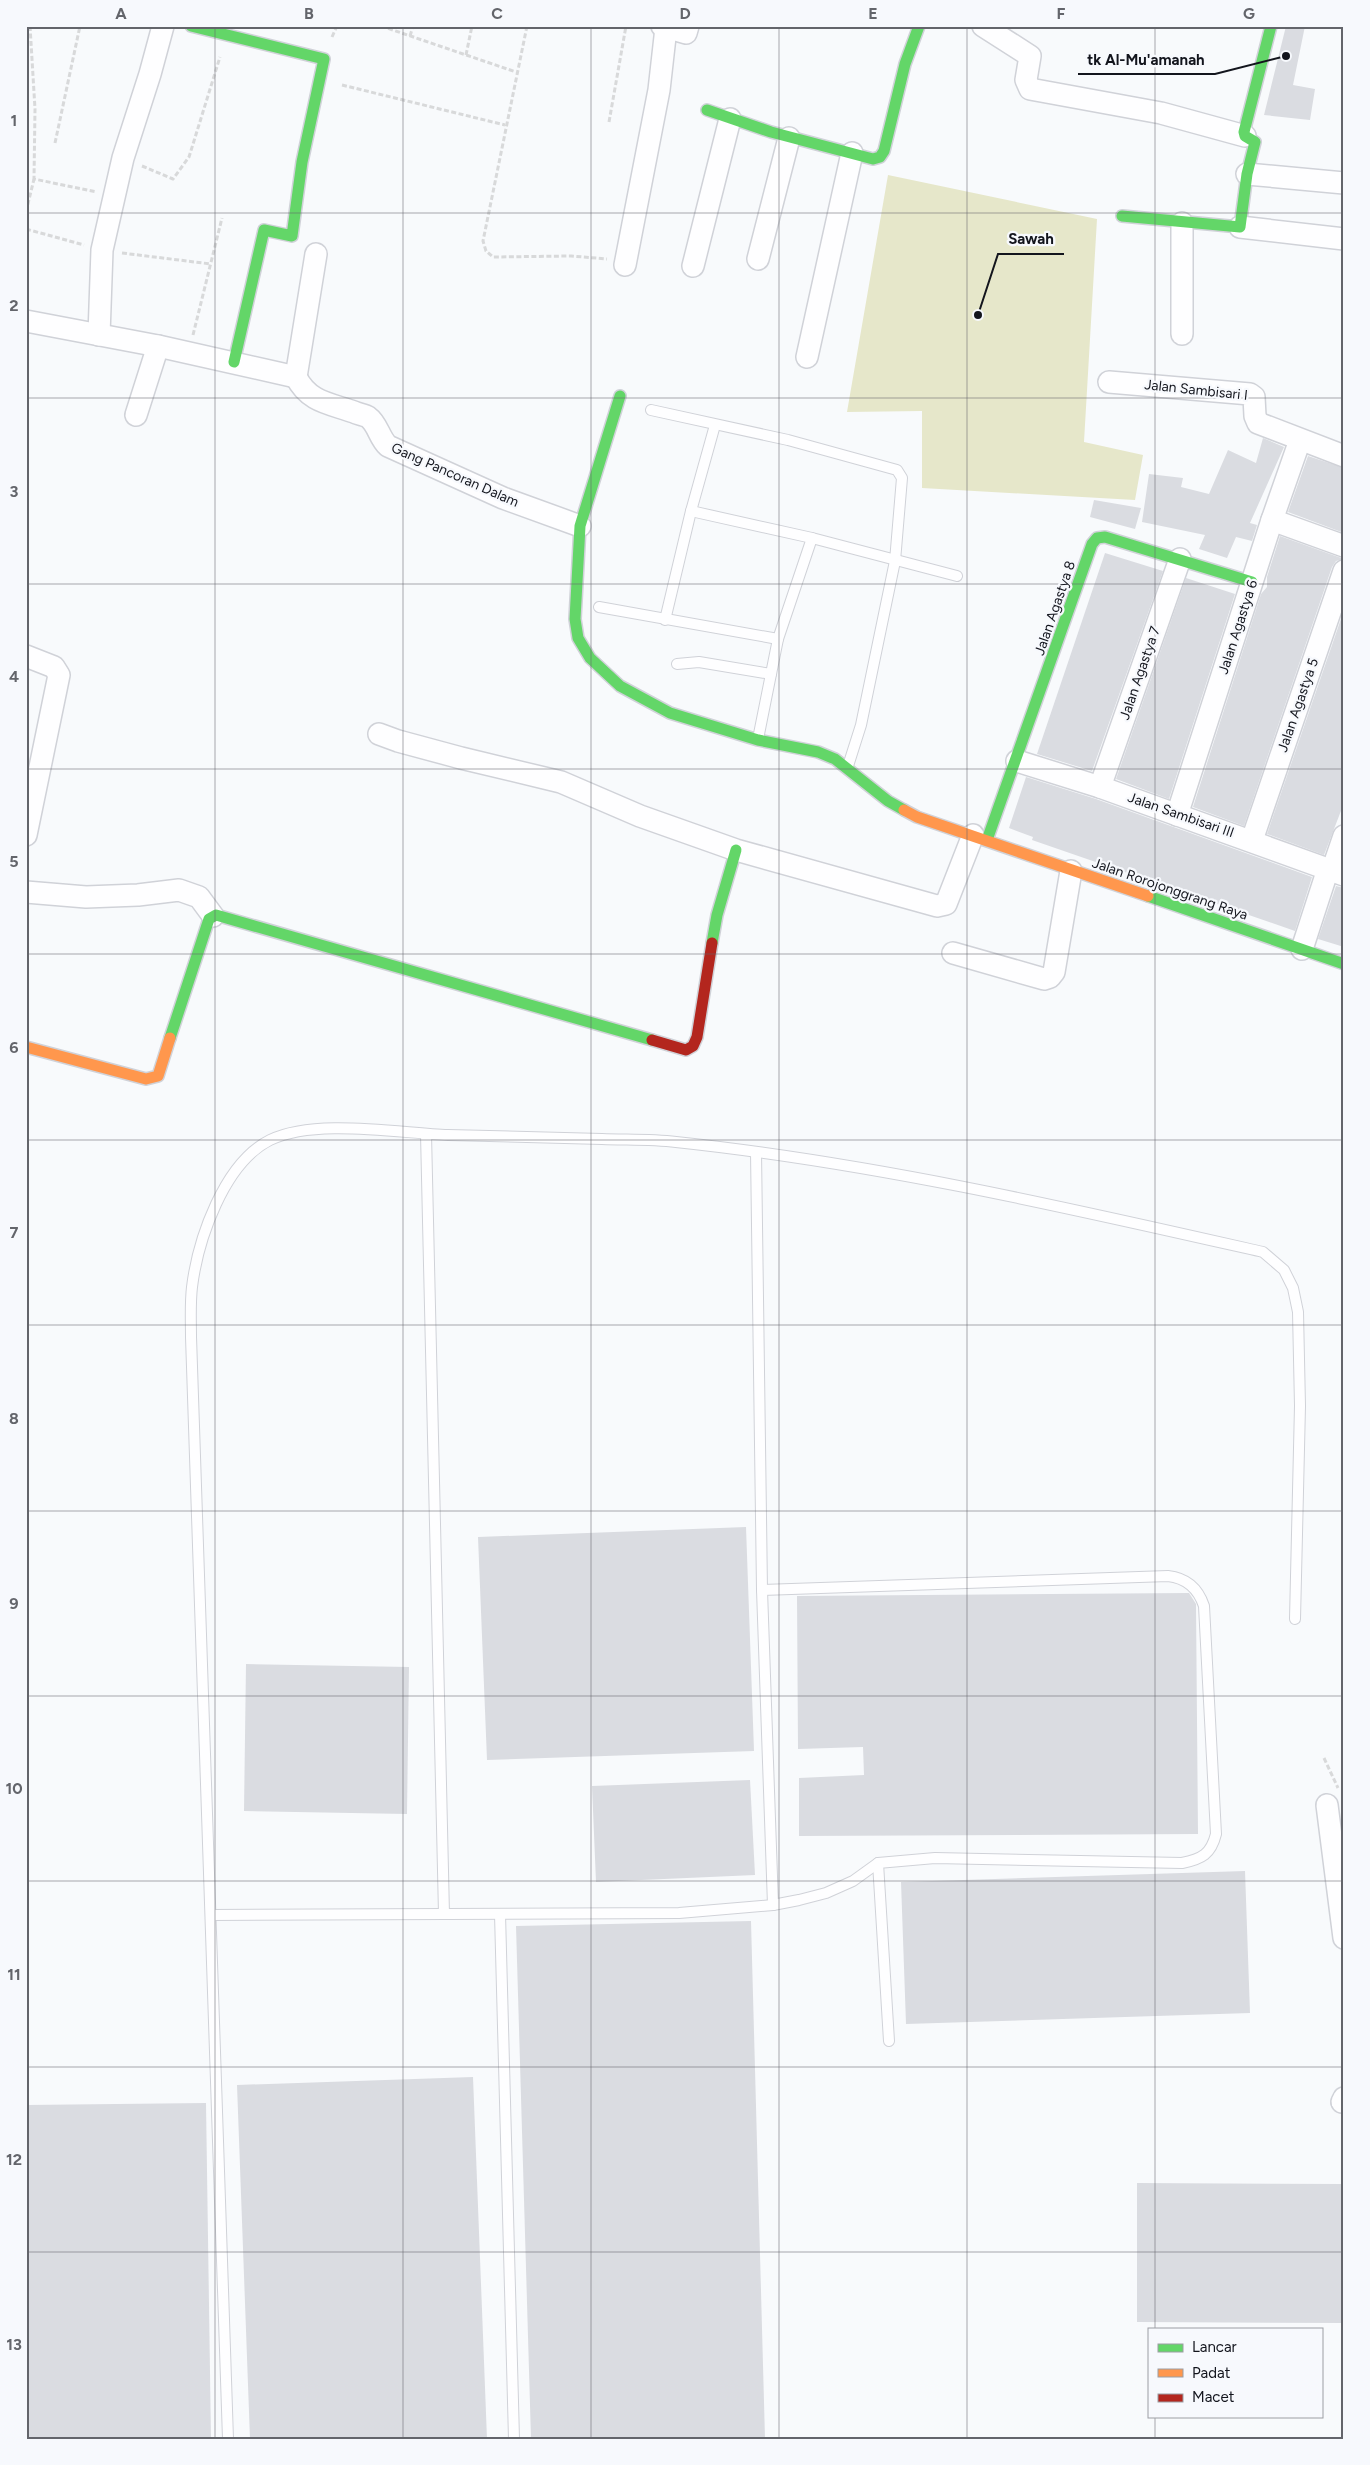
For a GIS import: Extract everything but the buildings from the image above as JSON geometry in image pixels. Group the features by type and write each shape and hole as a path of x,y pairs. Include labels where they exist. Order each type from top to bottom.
{"street":[{"path":"99,335 102,250 123,158 163,26"},
{"path":"191,26 324,59 302,162 292,236 264,230 234,362"},
{"path":"625,265 659,90 664,27 686,34 688,26"},
{"path":"707,110 789,138 873,159 880,157 884,151 905,64 919,26"},
{"path":"983,26 1030,56 1026,80 1030,88 1161,113 1253,139 1255,142 1247,174 1240,227"},
{"path":"1245,136 1244,132 1271,26"},
{"path":"693,266 730,119"},
{"path":"758,259 789,138"},
{"path":"807,357 852,153"},
{"path":"1247,174 1344,183"},
{"path":"1122,216 1344,239"},
{"path":"1182,223 1182,334"},
{"path":"26,321 158,346 296,377 316,254"},
{"path":"136,415 158,346"},
{"name":"Gang Pancoran Dalam","path":"296,377 303,390 315,399 368,417 375,424 380,439 388,446 504,498 580,526"},
{"name":"Jalan Sambisari I","path":"1109,382 1250,394 1254,397 1255,416 1258,423 1344,456"},
{"name":"Jalan Rorojonggrang Raya","path":"620,396 580,526 575,619 578,638 590,658 620,686 670,713 758,740 818,752 835,759 900,809 1071,871 1344,964"},
{"name":"Jalan Agastya 6","path":"1177,815 1272,520 1300,440"},
{"path":"1272,520 1344,546"},
{"name":"Jalan Agastya 8","path":"980,838 1017,761 1089,554 1097,538 1105,537 1252,582"},
{"name":"Jalan Agastya 7","path":"1100,787 1180,559"},
{"name":"Jalan Agastya 5","path":"1252,840 1344,571"},
{"path":"26,656 54,667 59,675 26,834"},
{"path":"380,734 398,741 461,758 562,782 640,816 736,850 942,906 946,904 980,838"},
{"name":"Jalan Sambisari III","path":"1017,761 1100,787 1334,871"},
{"path":"1302,949 1334,871 1344,836"},
{"path":"26,1047 146,1079 158,1076 209,919 220,915 686,1050 693,1046 697,1037 717,915 736,850"},
{"path":"953,953 1044,979 1050,977 1054,972 1071,871"},
{"path":"26,892 86,897 138,895 179,890 199,898 213,916"},
{"path":"1334,1800 1344,1938"}],"lane":[{"path":"651,410 788,440 897,470 902,478 895,561 861,725 847,767"},
{"path":"665,620 691,511 715,425"},
{"path":"691,511 812,538 957,576"},
{"path":"758,740 778,639 812,538"},
{"path":"599,606 665,620 778,639"},
{"path":"677,664 699,662 771,674"},
{"path":"228,2439 191,1337 192,1287 204,1236 217,1201 237,1167 270,1140 307,1129 350,1129 426,1134 671,1141 918,1177 1263,1252 1284,1270 1293,1288 1298,1312 1300,1406 1295,1620"},
{"path":"426,1134 444,1914"},
{"path":"756,1152 762,1590 774,1905"},
{"path":"210,1915 679,1913 774,1905 826,1893 853,1881 878,1863 935,1858 1182,1863 1198,1860 1206,1855 1212,1847 1216,1834 1204,1617 1200,1594 1184,1580 1168,1576 762,1590"},
{"path":"878,1863 889,2041"},
{"path":"500,1914 514,2439"}],"path":[{"path":"26,212 34,178 35,109 28,45 30,26"},
{"path":"55,143 80,26"},
{"path":"381,26 516,72"},
{"path":"410,36 412,26"},
{"path":"466,55 472,26"},
{"path":"527,26 505,125 483,241 486,251 493,257 600,257 625,265"},
{"path":"609,122 626,26"},
{"path":"123,158 173,179 189,157 228,34"},
{"path":"319,80 505,125"},
{"path":"34,178 114,196"},
{"path":"188,353 222,218"},
{"path":"1324,1758 1334,1800"}],"green space":[{"path":"888,175 1097,219 1084,442 1143,455 1135,500 922,488 922,411 847,412"}],"traffic: fast":[{"path":"191,26 324,59 302,162 292,236 264,230 234,362"},
{"path":"707,110 771,132 873,159 880,157 884,151 905,64 919,26"},
{"path":"1122,216 1240,227 1247,174 1255,142 1245,136 1244,132 1271,26"},
{"path":"620,396 580,526 575,619 578,638 590,658 620,686 670,713 758,740 818,752 835,759 888,801 904,810"},
{"path":"987,840 1092,544 1097,538 1105,537 1252,582"},
{"path":"712,943 717,915 736,850"},
{"path":"1148,896 1344,964"},
{"path":"170,1038 209,919 216,915 652,1040"}],"traffic: slow":[{"path":"904,810 917,817 1148,896"},
{"path":"26,1047 146,1079 158,1076 170,1038"}],"traffic: jam":[{"path":"652,1040 686,1050 693,1046 697,1037 712,943"}],"place":[{"name":"tk Al-Mu'amanah","path":"1286,56"},
{"name":"Sawah","path":"978,315"}]}
